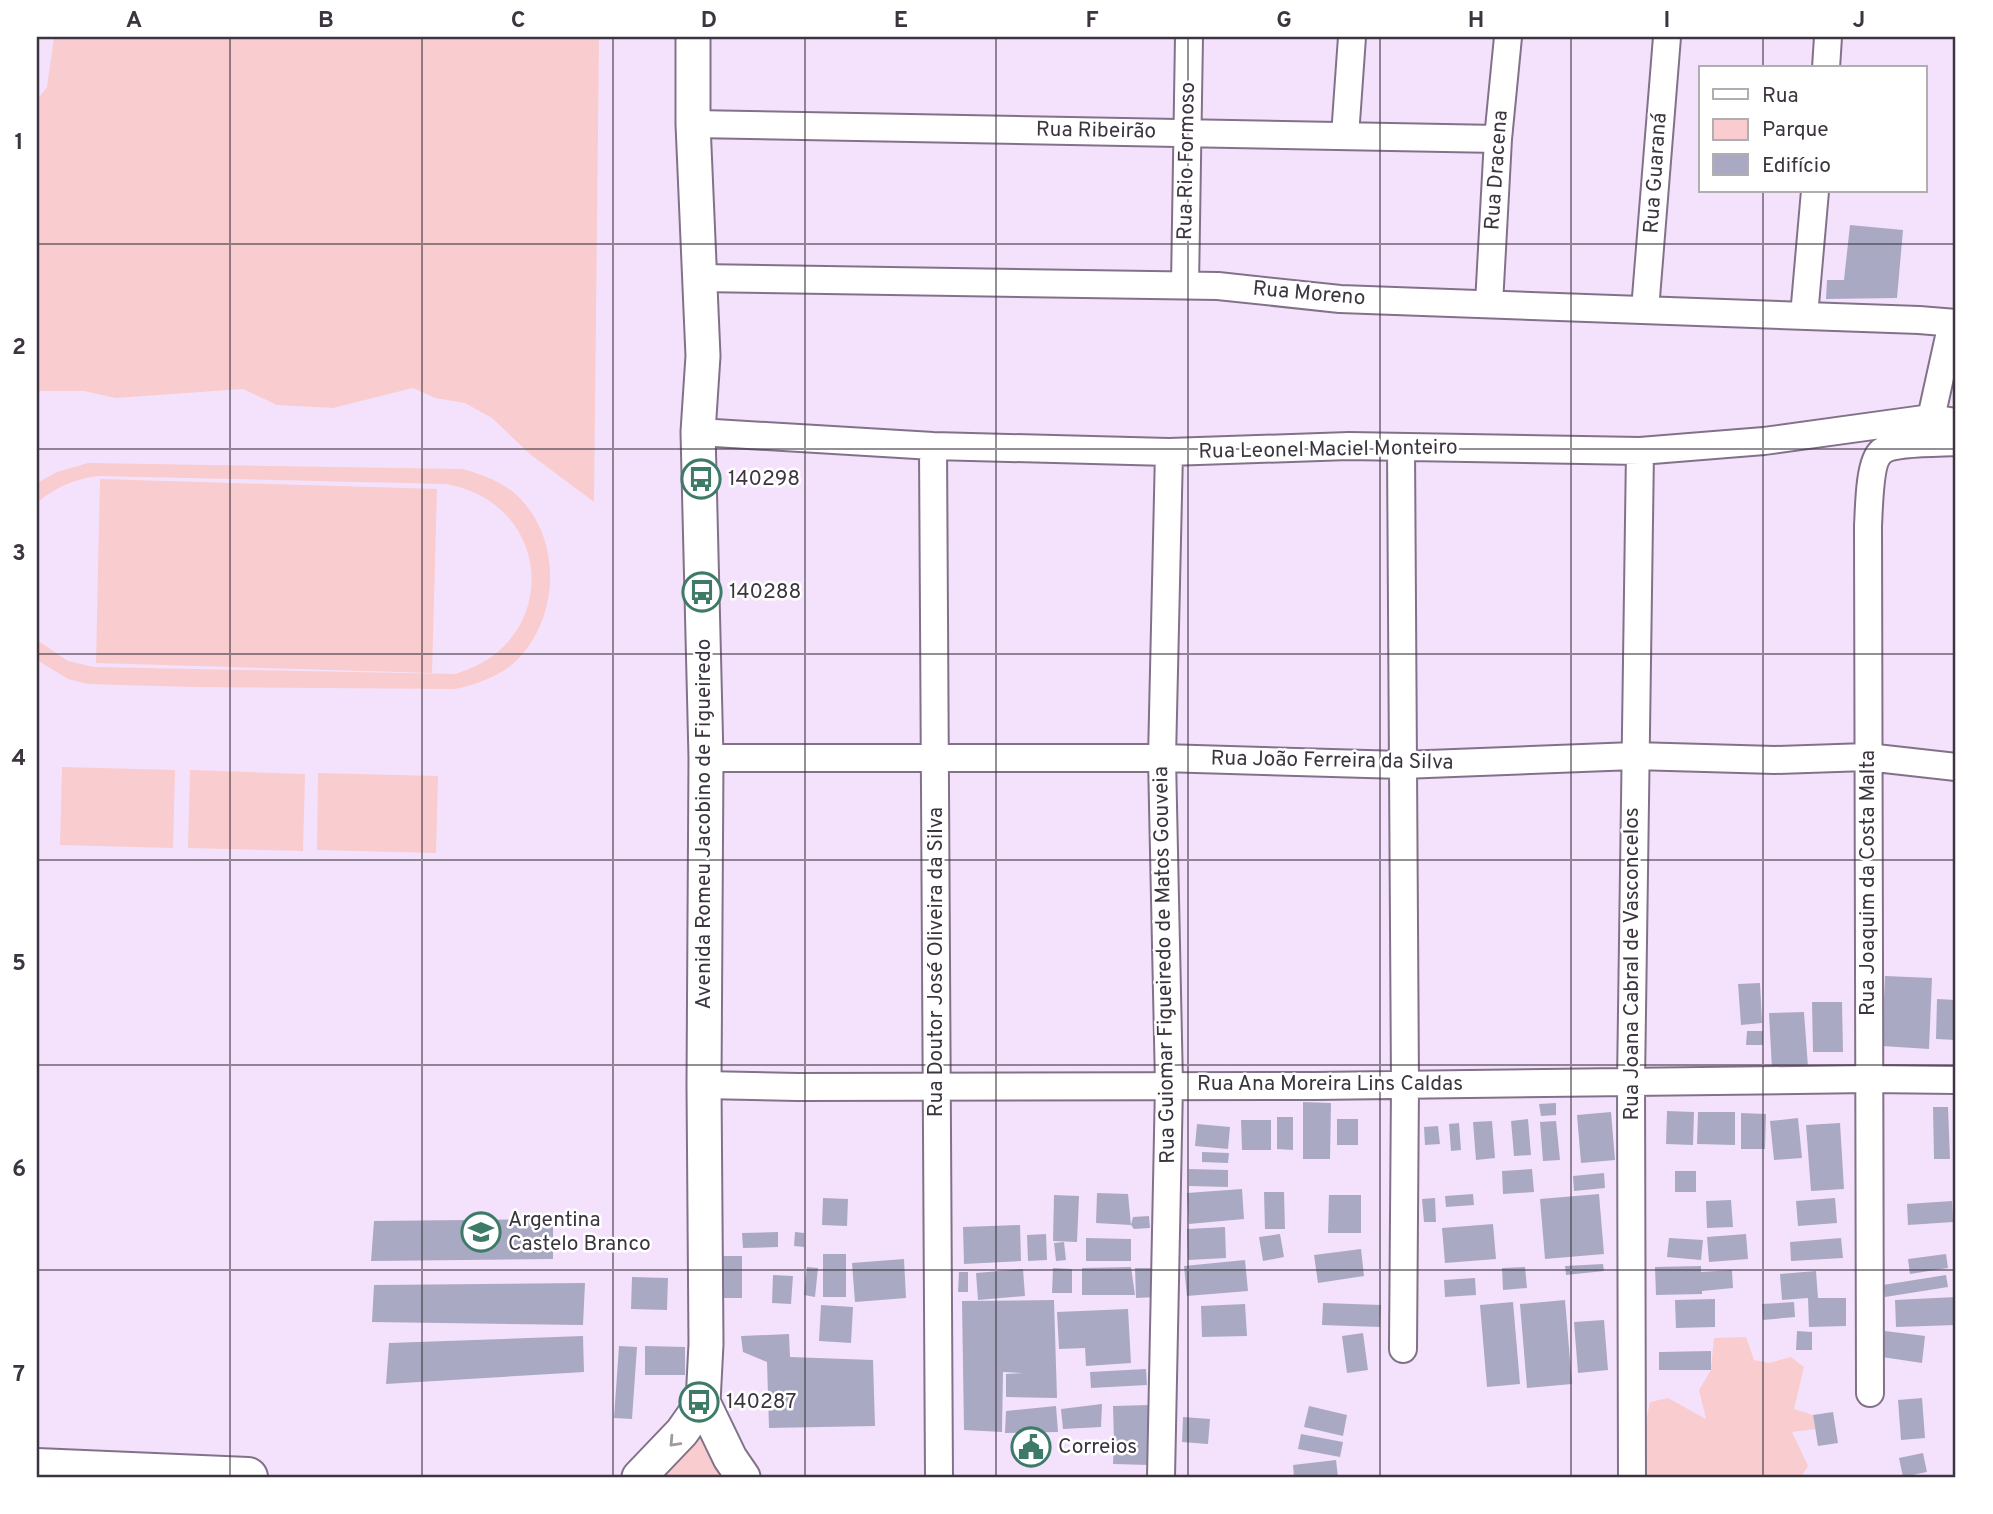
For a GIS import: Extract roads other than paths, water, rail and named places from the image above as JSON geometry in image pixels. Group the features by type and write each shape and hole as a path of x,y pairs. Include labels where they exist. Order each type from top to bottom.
{"highway":[{"path":"37,1468 248,1477"}],"street":[{"name":"Avenida Romeu Jacobino de Figueiredo","path":"693,37 693,124 703,356 698,432 706,758 706,1345 703,1402 730,1458 743,1477"},
{"name":"Rua Rio Formoso","path":"1185,285 1189,37"},
{"path":"1345,136 1352,37"},
{"name":"Rua Dracena","path":"1489,304 1508,37"},
{"name":"Rua Guaraná","path":"1645,310 1667,37"},
{"path":"1826,66 1828,37"},
{"name":"Rua Ribeirão","path":"693,124 1499,139"},
{"path":"1804,316 1815,192"},
{"name":"Rua Moreno","path":"699,278 1218,286 1340,299 1954,323"},
{"path":"1944,420 1954,323"},
{"name":"Rua Leonel Maciel Monteiro","path":"698,432 933,446 1169,452 1318,446 1640,451 1764,441 1944,420"},
{"name":"Rua Joaquim da Costa Malta","path":"1870,1394 1868,526 1874,463 1878,453 1886,448 1956,442"},
{"name":"Rua Doutor José Oliveira da Silva","path":"933,446 939,1477"},
{"path":"1401,448 1405,1084 1403,1349"},
{"name":"Rua Joana Cabral de Vasconcelos","path":"1632,1477 1631,1082 1640,451"},
{"name":"Rua Guiomar Figueiredo de Matos Gouveia","path":"1161,1477 1170,1085 1162,758 1169,452"},
{"name":"Rua João Ferreira da Silva","path":"706,758 1162,758 1402,765 1634,756 1774,760 1867,757 1953,762"},
{"name":"Rua Ana Moreira Lins Caldas","path":"704,1085 798,1087 1956,1080"},
{"path":"639,1477 682,1432 703,1402"}],"place":[{"name":"140298","path":"701,479"},
{"name":"140288","path":"702,592"},
{"name":"Argentina Castelo Branco","path":"481,1232"},
{"name":"140287","path":"699,1402"},
{"name":"Correios","path":"1031,1447"}]}
